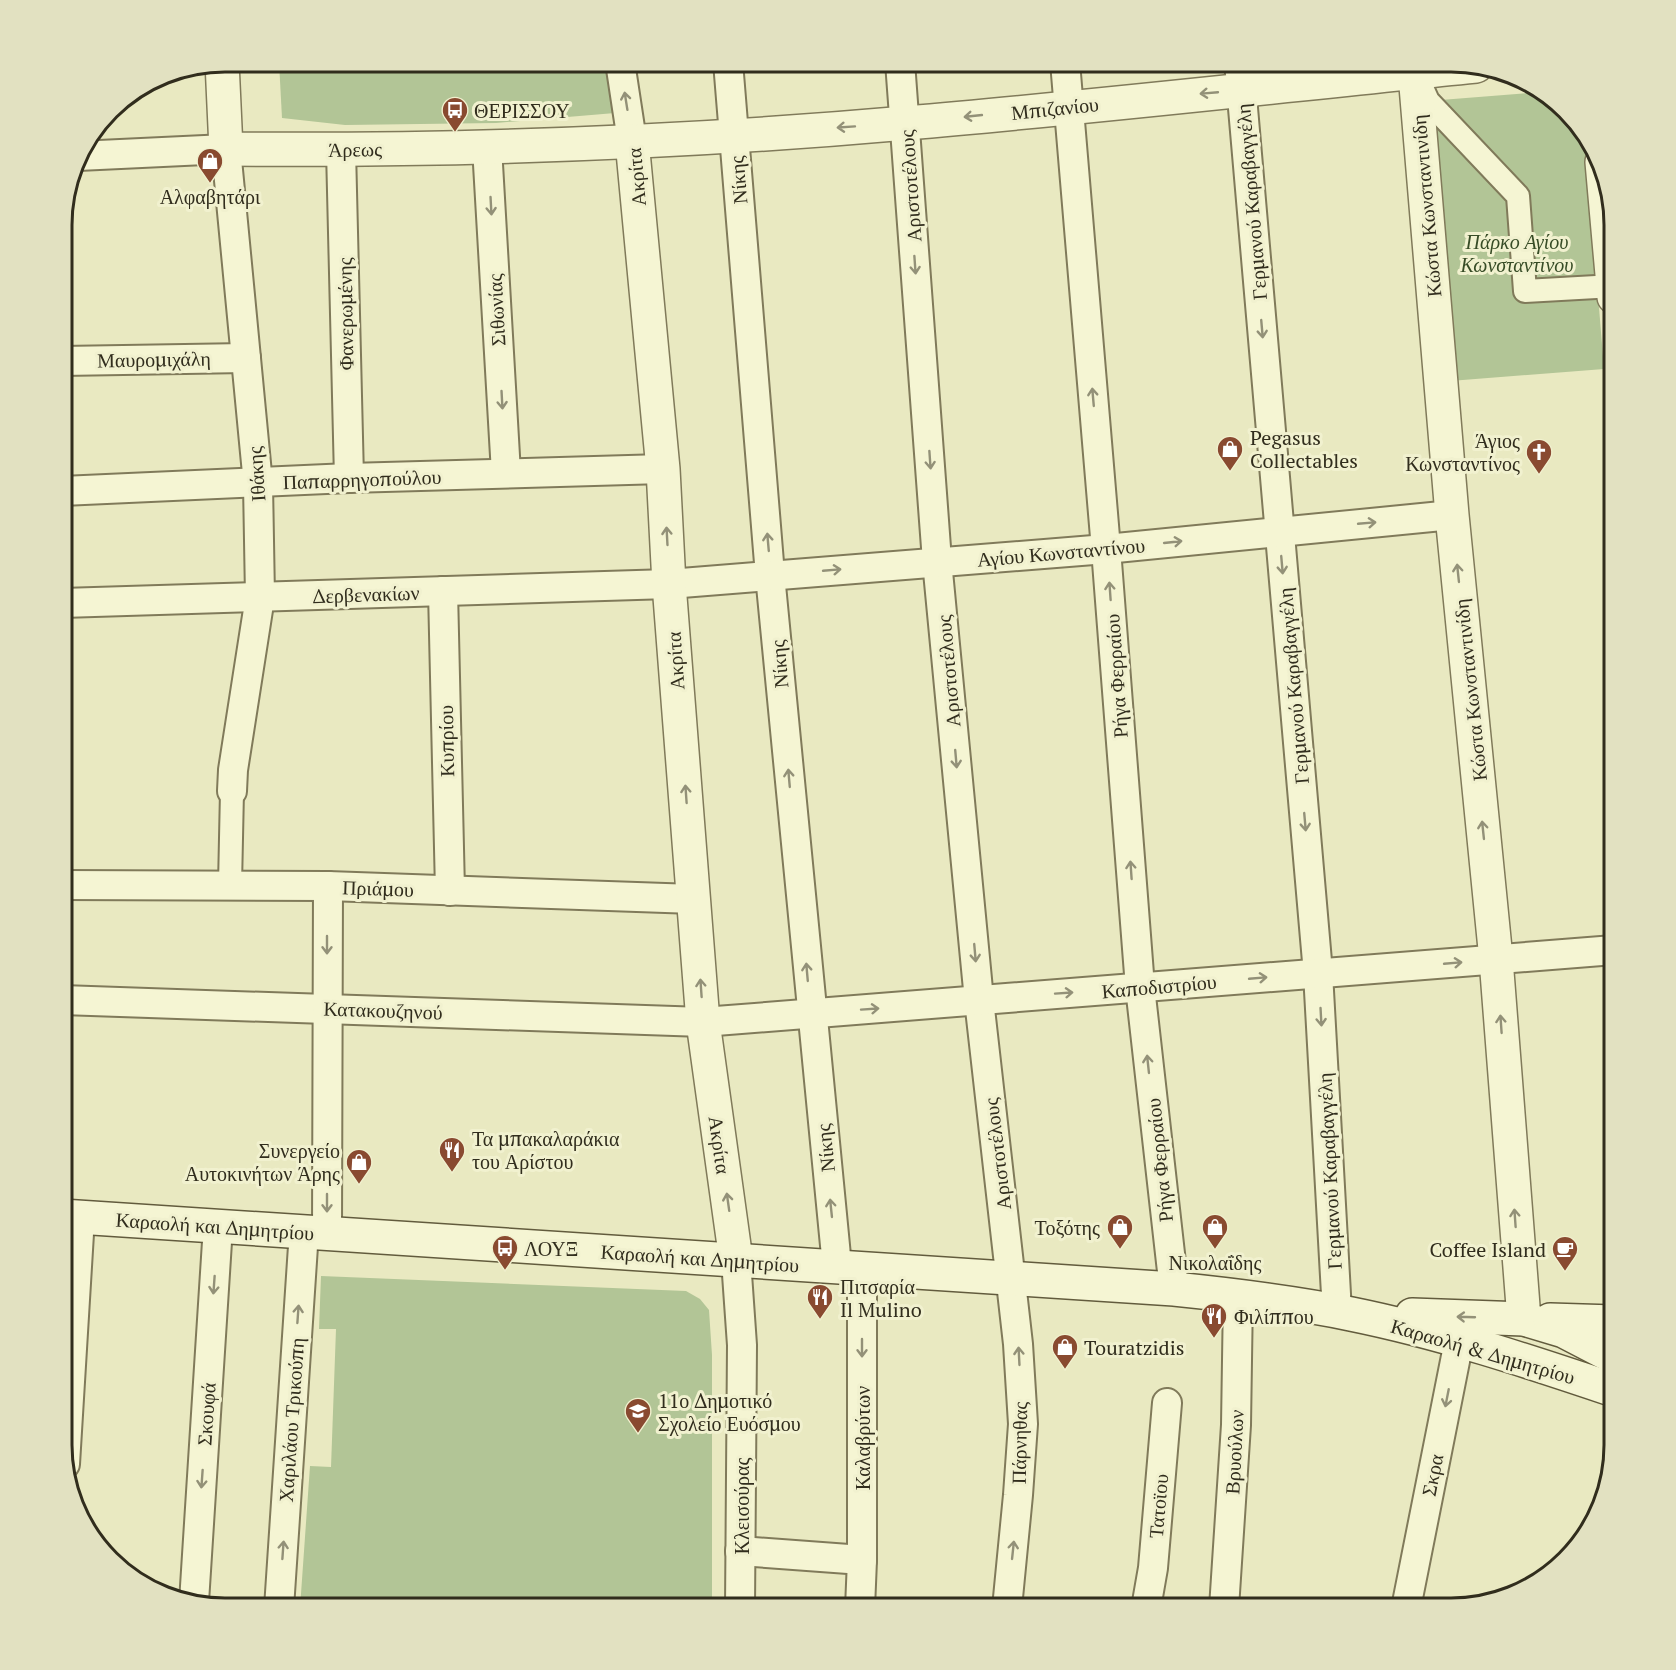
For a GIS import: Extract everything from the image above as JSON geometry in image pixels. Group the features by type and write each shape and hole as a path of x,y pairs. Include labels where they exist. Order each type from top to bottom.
{"street":[{"name":"Ιθάκης","path":"222,72 226,149 258,484 260,597 233,770 230,885"},
{"name":"Ακρίτα","path":"622,72 632,141 663,469 669,584 704,1022 736,1260"},
{"name":"Νίκης","path":"729,72 770,575 811,1013 849,1267"},
{"name":"Αριστοτέλους","path":"901,72 938,561 979,1000 1011,1278"},
{"name":"Ρήγα Φερραίου","path":"1066,72 1140,987 1174,1289"},
{"name":"Μπιζανίου","path":"632,141 905,123 1068,107 1241,76 1318,72"},
{"name":"Κώστα Κωνσταντινίδη","path":"1415,72 1452,515 1496,959 1524,1318"},
{"path":"1417,72 1428,101 1518,196 1525,291 1604,291"},
{"name":"Γερμανού Καραβαγγέλη","path":"1241,76 1318,973 1343,1313"},
{"name":"Άρεως","path":"89,155 226,149 341,150 632,141"},
{"name":"Σιθωνίας","path":"487,147 506,473"},
{"name":"Φανερωμένης","path":"341,150 349,478"},
{"name":"Μαυρομιχάλη","path":"72,361 246,358"},
{"name":"Παπαρρηγοπούλου","path":"72,491 258,484 349,478 663,469"},
{"name":"Αγίου Κωνσταντίνου","path":"669,584 1106,549 1452,515"},
{"name":"Δερβενακίων","path":"72,603 669,584"},
{"name":"Κυπρίου","path":"443,591 450,891"},
{"name":"Πριάμου","path":"72,885 328,886 694,899"},
{"name":"Χαριλάου Τρικούπη","path":"280,1598 315,1232 327,1008 328,886"},
{"name":"Καποδιστρίου","path":"704,1022 1604,951"},
{"name":"Κατακουζηνού","path":"72,1000 704,1022"},
{"name":"Καραολή και Δημητρίου","path":"72,1216 1174,1289 1238,1296 1343,1313"},
{"name":"Σκουφά","path":"194,1595 218,1226"},
{"name":"Κλεισούρας","path":"736,1260 742,1345 740,1598"},
{"name":"Καλαβρύτων","path":"849,1267 862,1560 860,1598"},
{"name":"Πάρνηθας","path":"1008,1598 1023,1424 1011,1278"},
{"name":"Βρυούλων","path":"1225,1598 1235,1436 1238,1296"},
{"name":"Καραολή & Δημητρίου","path":"1343,1313 1524,1318 1564,1331 1604,1353"},
{"name":"Καραολή & Δημητρίου","path":"1343,1313 1459,1341 1604,1387"},
{"path":"1524,1318 1604,1322"},
{"name":"Σκρα","path":"1408,1598 1459,1341"},
{"path":"1519,1358 1604,1358"},
{"name":"Τατοϊου","path":"1148,1598 1153,1568 1167,1403"},
{"path":"740,1551 862,1560"}],"green space":[{"path":"280,72 607,72 615,113 496,123 345,125 282,118"},
{"name":"Πάρκο Αγίου Κωνσταντίνου","path":"1528,93 1552,110 1584,148 1587,154 1604,369 1450,381 1428,101"},
{"path":"321,1276 686,1291 700,1299 709,1310 712,1355 712,1598 301,1598 310,1466 331,1467 336,1329 319,1329"}],"place":[{"name":"ΘΕΡΙΣΣΟΥ","path":"455,133"},
{"name":"Αλφαβητάρι","path":"210,184"},
{"name":"Pegasus Collectables","path":"1230,472"},
{"name":"Άγιος Κωνσταντίνος","path":"1539,475"},
{"name":"Τα μπακαλαράκια του Αρίστου","path":"452,1173"},
{"name":"Συνεργείο Αυτοκινήτων Άρης","path":"359,1185"},
{"name":"Τοξότης","path":"1120,1250"},
{"name":"Νικολαΐδης","path":"1215,1250"},
{"name":"ΛΟΥΞ","path":"505,1271"},
{"name":"Coffee Island","path":"1565,1272"},
{"name":"Πιτσαρία Il Mulino","path":"820,1320"},
{"name":"Φιλίππου","path":"1214,1339"},
{"name":"Touratzidis","path":"1065,1370"},
{"name":"11ο Δημοτικό Σχολείο Ευόσμου","path":"638,1434"}]}
